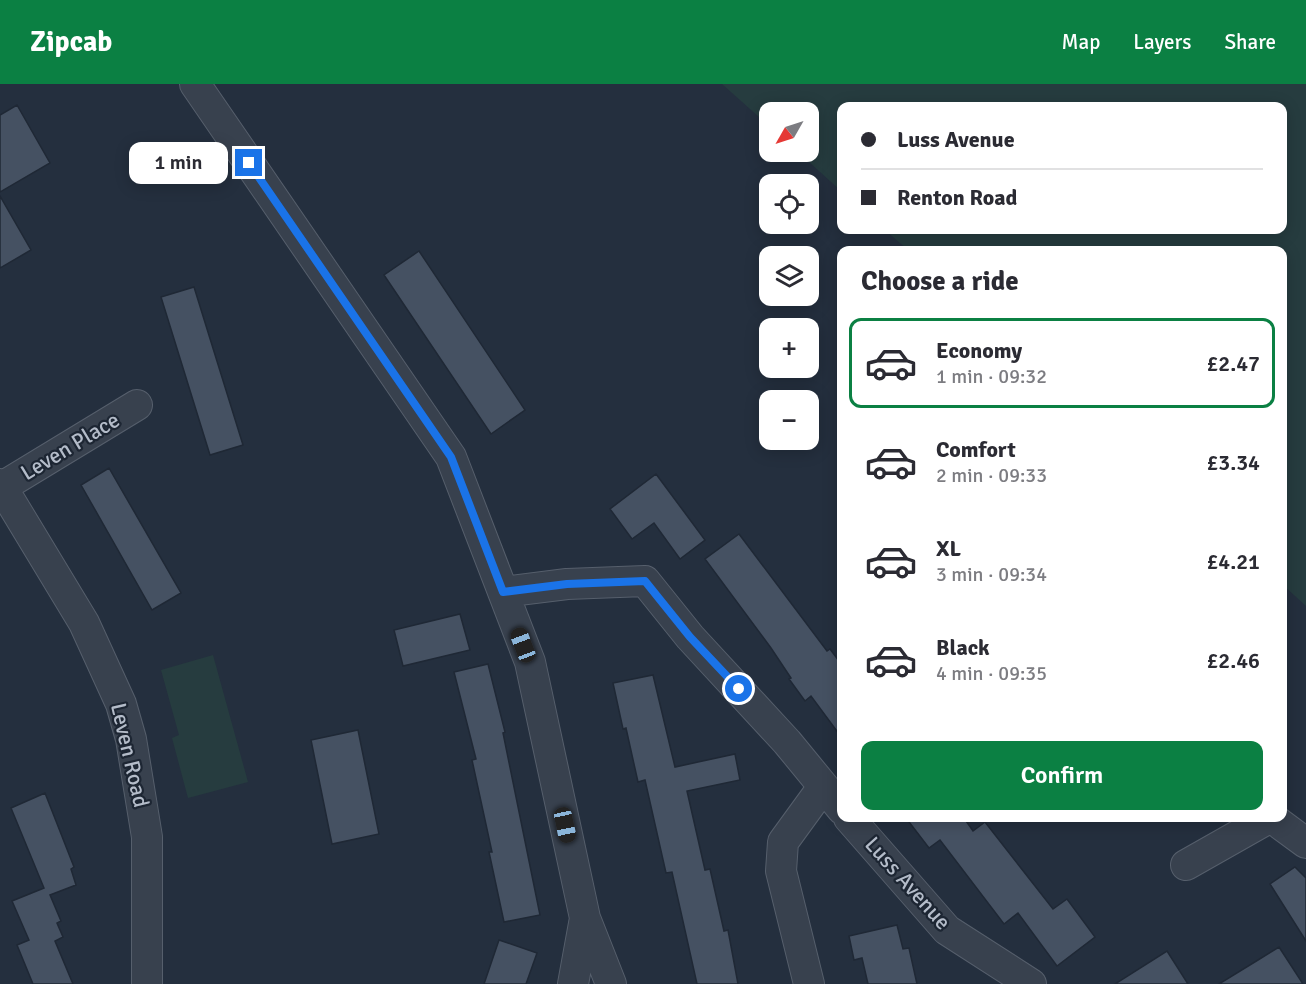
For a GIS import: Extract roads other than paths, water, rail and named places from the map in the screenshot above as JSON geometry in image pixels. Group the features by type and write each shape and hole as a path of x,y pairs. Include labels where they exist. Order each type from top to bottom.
{"street":[{"path":"195,84 451,457 530,662 585,918 611,984"},
{"name":"Leven Place","path":"1,485 137,405"},
{"name":"Leven Road","path":"1,485 84,623 121,704 131,739 147,837 147,984"},
{"path":"503,592 567,584 645,581 690,637 787,742 832,798 783,842 781,871 809,984"},
{"name":"Luss Avenue","path":"852,822 947,930 1031,984"},
{"path":"1186,865 1264,822"},
{"path":"1277,822 1306,843"},
{"path":"573,984 585,918"}]}
